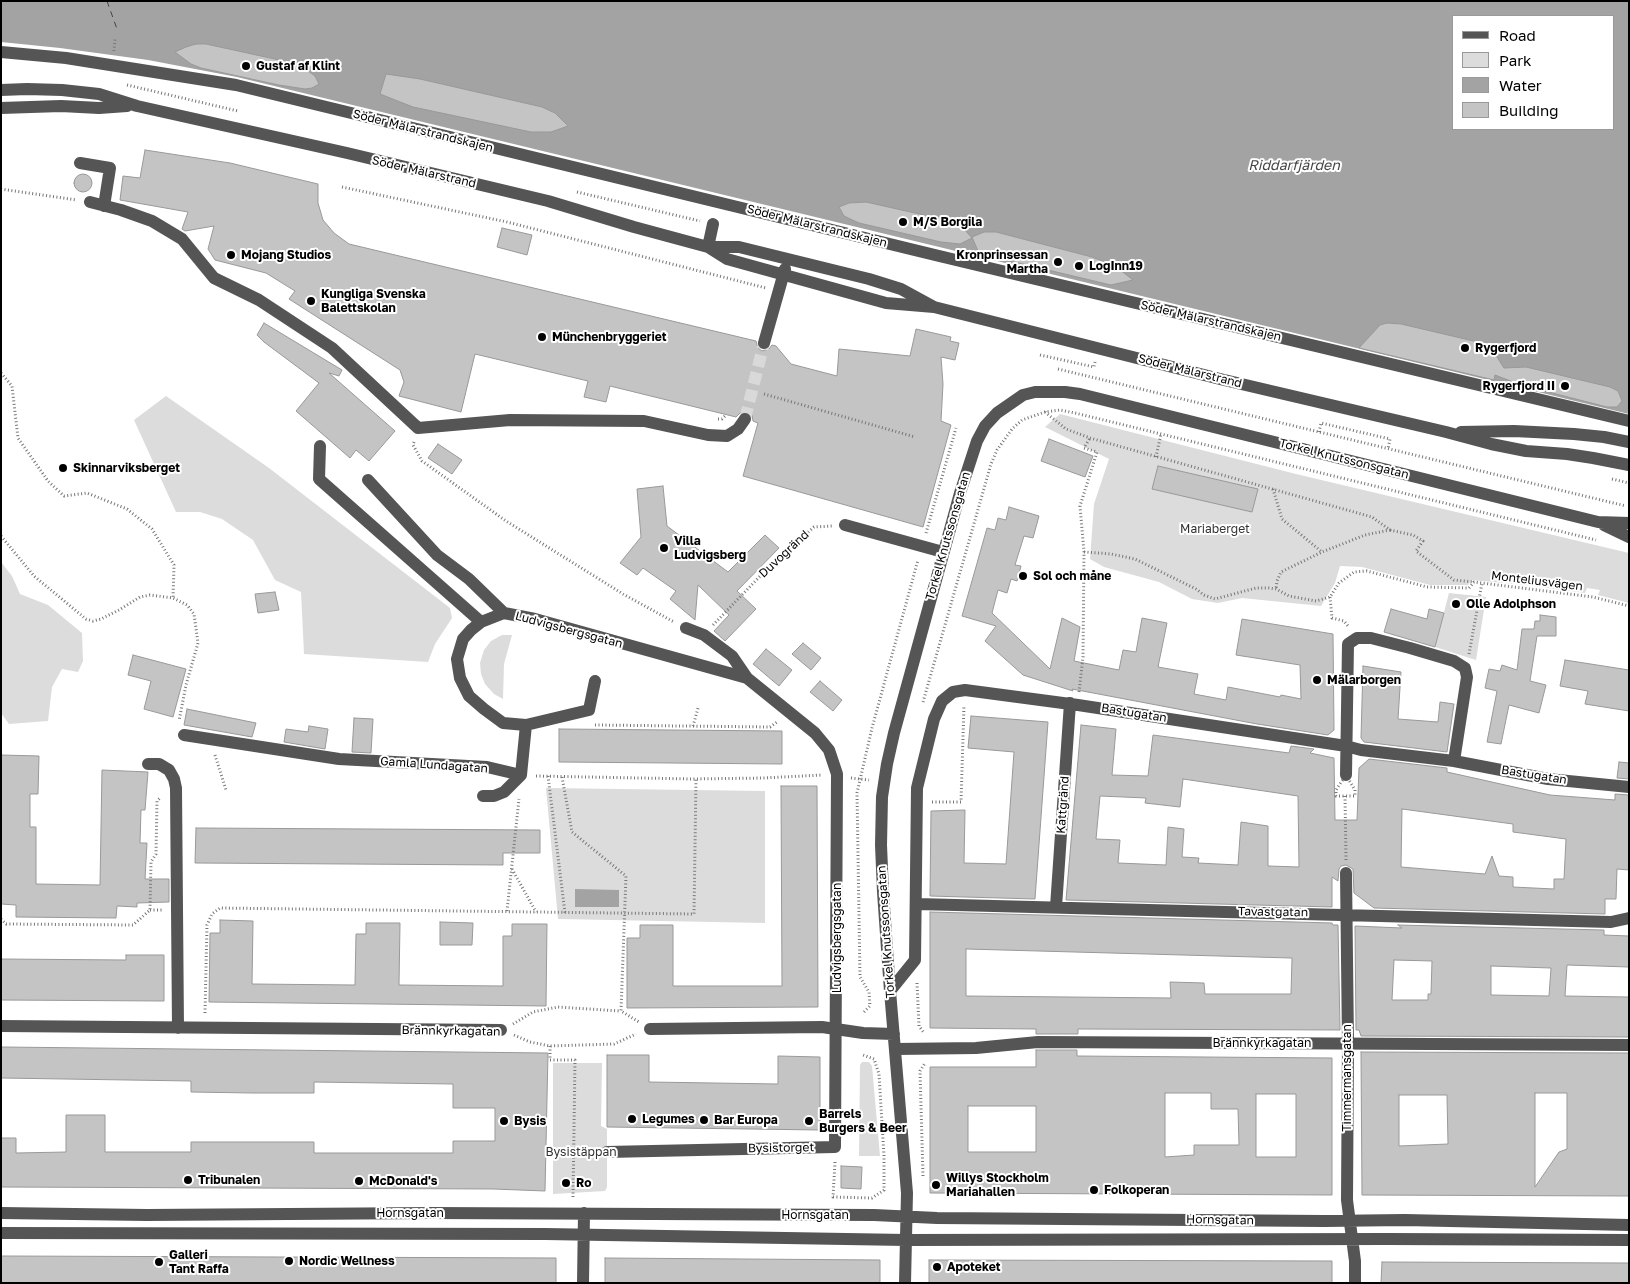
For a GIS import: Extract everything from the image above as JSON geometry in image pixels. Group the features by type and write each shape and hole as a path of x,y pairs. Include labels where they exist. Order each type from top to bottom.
{"street":[{"name":"Söder Mälarstrandskajen","path":"1,52 66,58 236,85 945,258 1629,421"},
{"name":"Söder Mälarstrand","path":"1,90 53,90 99,94 137,106 347,153 548,201 708,247 739,247 869,278 901,289 934,307"},
{"name":"Söder Mälarstrand","path":"1,108 137,106"},
{"path":"80,163 110,168 104,206"},
{"path":"90,202 152,221 182,239 214,278 259,300 332,348 418,428 510,420 644,421 727,436 738,429 745,419"},
{"path":"708,247 713,224"},
{"name":"Söder Mälarstrand","path":"708,247 727,259 886,303 934,307 1220,379 1526,452 1567,454 1629,465"},
{"path":"764,343 788,259"},
{"name":"Torkel Knutssonsgatan","path":"905,1283 907,1184 890,991 881,845 884,789 894,732 943,552 971,458 985,426 997,413 1023,395 1035,392 1080,394 1598,522 1629,524"},
{"name":"Söder Mälarstrand","path":"1446,432 1514,431 1566,433 1629,442"},
{"path":"320,446 319,479 481,622"},
{"path":"368,480 437,555 469,579 504,613"},
{"name":"Torkel Knutssonsgatan","path":"1598,522 1629,537"},
{"path":"845,526 943,552"},
{"name":"Ludvigsbergsgatan","path":"526,725 504,723 484,709 469,696 460,678 457,658 463,639 481,622 504,613 535,619 747,678"},
{"name":"Ludvigsbergsgatan","path":"686,628 704,634 732,656 747,678 815,733 829,750 837,774 837,1028"},
{"path":"1346,776 1348,644 1357,638 1371,638 1445,658 1465,668 1467,677 1454,761"},
{"path":"483,796 494,796 504,792 521,775 526,725 589,710 595,681"},
{"path":"890,991 915,960 917,788 934,720 942,702 953,692 965,690"},
{"name":"Bastugatan","path":"965,690 1074,704 1346,746 1361,750 1454,761 1548,779 1629,787"},
{"name":"Kattgränd","path":"1056,907 1074,704"},
{"name":"Gamla Lundagatan","path":"184,736 340,759 488,768 521,775"},
{"path":"148,764 159,764 169,770 176,788 178,1028"},
{"name":"Timmermansgatan","path":"1346,868 1348,1044 1346,1190 1355,1261 1355,1283"},
{"name":"Tavastgatan","path":"917,904 1611,922 1629,918"},
{"name":"Brännkyrkagatan","path":"1,1026 502,1030"},
{"path":"650,1028 822,1026 863,1033 894,1034"},
{"path":"835,1147 837,1028"},
{"name":"Brännkyrkagatan","path":"896,1049 976,1048 1038,1042 1629,1045"},
{"name":"Bysistorget","path":"603,1152 835,1147"},
{"name":"Hornsgatan","path":"1,1213 147,1215 584,1213 907,1216 937,1218 1405,1220 1629,1225"},
{"path":"582,1283 584,1213"},
{"name":"Hornsgatan","path":"1,1234 584,1234 906,1240 1629,1240"}],"path":[{"path":"113,55 115,39"},
{"path":"1,189 90,202"},
{"path":"1040,355 1094,367"},
{"path":"1058,369 1629,507"},
{"path":"1,372 12,386 18,438 48,481 64,496 87,493 127,509 152,529 174,565 173,598"},
{"path":"764,394 915,437"},
{"path":"920,711 991,464 997,450 1012,428 1022,420 1045,412 1060,410 1075,412 1597,540"},
{"path":"1045,412 1066,430 1090,438 1372,517 1390,530 1413,535 1423,541 1416,551 1454,580 1474,582"},
{"path":"1319,432 1321,423 1390,440 1388,449"},
{"path":"418,428 413,445 422,461 506,521 623,594 686,628"},
{"path":"946,446 950,447 956,428"},
{"path":"1156,457 1161,434"},
{"path":"1074,704 1083,657 1084,552 1080,506 1097,452 1084,448 1090,438"},
{"path":"1272,489 1282,519 1322,552"},
{"name":"Duvogränd","path":"704,634 766,570 814,527 845,526"},
{"path":"1276,589 1276,581 1282,572 1322,552 1365,535 1390,530"},
{"path":"1,536 34,576 86,619 93,621 119,610 140,597 150,595 173,598 187,605 194,614 198,643 186,685 179,724 184,736"},
{"path":"1084,552 1111,554 1135,559 1215,599 1256,588 1276,589 1289,596 1316,601 1330,598 1332,618 1344,621 1348,627"},
{"name":"Monteliusvägen","path":"1330,598 1339,583 1354,572 1367,571 1427,587 1469,588 1474,582 1592,597 1629,606"},
{"path":"1468,658 1482,583"},
{"path":"936,802 961,802 965,690"},
{"path":"693,726 698,708"},
{"path":"585,725 770,727"},
{"path":"212,740 226,790"},
{"path":"507,912 521,775 696,779 837,774"},
{"path":"548,776 565,913"},
{"path":"562,776 572,832 626,876 621,1011"},
{"path":"205,1028 207,924 212,914 220,908 694,914 696,779"},
{"path":"1336,796 1356,796"},
{"path":"1345,796 1346,868"},
{"path":"1,919 6,924 133,925 150,910 150,862 156,854 157,802"},
{"path":"512,869 536,912"},
{"path":"915,960 918,1026 924,1033"},
{"path":"502,1030 533,1012 558,1008 621,1011 650,1028"},
{"name":"Brännkyrkagatan","path":"502,1030 530,1042 550,1046 614,1044 650,1028"},
{"path":"550,1046 550,1060 575,1060 573,1197"},
{"path":"835,1147 833,1197 872,1198 884,1190 879,1074 874,1059 864,1055"},
{"path":"923,1184 920,1071 925,1062"},
{"path":"574,1153 603,1152"}],"green space":[{"path":"166,396 269,468 450,608 452,618 435,644 428,662 304,654 301,592 275,580 253,540 222,519 200,512 176,512 134,420"},
{"name":"Mariaberget","path":"1060,414 1296,474 1629,553 1629,603 1598,595 1600,590 1587,588 1585,593 1472,580 1468,585 1430,585 1362,567 1340,566 1335,583 1321,606 1242,598 1218,603 1192,599 1159,582 1104,567 1090,559 1094,504 1109,459 1045,427"},
{"path":"1,562 12,576 20,594 48,605 82,633 83,661 78,672 62,669 52,687 48,721 9,724 1,713"},
{"path":"1449,593 1486,597 1476,660 1435,647"},
{"path":"502,635 512,635 504,664 503,699 494,694 485,684 481,674 480,663 484,650 491,641"},
{"path":"546,788 765,791 765,923 558,919"},
{"path":"862,1062 869,1062 872,1066 880,1156 859,1156 860,1065"},
{"name":"Bysistäppan","path":"553,1063 602,1063 601,1126 607,1129 607,1187 605,1191 553,1194"}],"water":[{"name":"Riddarfjärden","path":"1,1 1629,1 1629,414 237,77 148,60 1,42"},
{"path":"575,889 619,890 619,907 575,907"}],"building":[{"path":"196,44 206,44 284,61 308,71 315,76 319,84 305,89 201,68 191,64 175,52"},
{"path":"386,74 420,79 542,107 555,113 568,126 551,132 531,132 413,107 380,94"},
{"name":"Münchenbryggeriet","path":"145,150 230,163 318,184 318,203 323,220 334,233 349,244 756,341 758,348 762,351 769,349 772,345 776,346 791,364 837,376 839,349 910,356 916,329 951,337 950,341 959,343 955,360 941,357 943,384 941,421 951,425 923,527 743,476 758,423 753,421 752,415 746,411 741,412 736,417 610,386 606,402 584,397 588,381 475,354 461,412 399,396 404,382 400,370 289,299 295,291 266,273 215,260 208,249 214,226 185,231 182,229 188,212 120,200 123,176 140,178"},
{"path":"83,174 91,179 92,183 87,191 83,192 75,187 74,183 79,175"},
{"name":"M/S Borgila","path":"866,202 946,220 963,228 972,238 960,244 941,242 859,223 844,216 839,207 849,203"},
{"path":"502,228 532,235 527,255 497,247"},
{"name":"Kronprinsessan Martha","path":"984,232 996,232 1092,257 1115,266 1133,280 1111,285 989,256 978,251 972,237"},
{"path":"264,323 342,370 339,376 329,373 395,431 369,461 356,450 350,458 296,411 319,383 257,335"},
{"path":"1387,323 1401,324 1482,343 1492,349 1504,368 1526,367 1610,387 1618,391 1622,401 1617,407 1607,407 1521,385 1495,375 1494,380 1359,348 1380,325"},
{"path":"1049,439 1093,456 1085,477 1041,461"},
{"path":"438,444 462,460 452,474 428,458"},
{"path":"1158,466 1258,489 1252,512 1152,489"},
{"path":"663,486 667,526 728,572 765,535 779,548 737,591 756,609 725,641 714,631 729,615 698,585 695,620 670,599 676,591 643,568 637,575 620,563 641,537 637,489"},
{"path":"1009,507 1039,516 1033,538 1024,536 1015,565 1021,566 1017,581 1011,579 1007,593 998,590 992,613 1050,669 1062,618 1080,627 1074,661 1119,670 1123,650 1136,652 1142,618 1167,623 1158,667 1198,674 1194,694 1226,700 1228,687 1301,699 1300,665 1236,655 1242,619 1333,634 1334,730 1328,735 1257,724 1072,689 1073,691 1023,675 985,641 996,626 962,616 987,528 995,530 998,518 1006,520"},
{"path":"275,592 279,610 258,613 255,594"},
{"path":"1391,609 1427,619 1429,609 1444,613 1435,647 1384,632"},
{"path":"1540,615 1556,617 1556,636 1537,636 1530,681 1546,685 1539,713 1509,705 1501,744 1487,742 1497,691 1485,688 1489,669 1500,671 1502,665 1517,670 1522,629 1534,629 1535,621 1540,621"},
{"path":"803,643 821,658 811,670 792,654"},
{"path":"766,649 792,670 779,686 753,664"},
{"path":"133,655 186,669 173,717 144,709 151,681 128,675"},
{"path":"1565,660 1629,670 1629,711 1585,704 1588,691 1560,686"},
{"path":"1363,666 1401,672 1398,719 1438,722 1440,702 1454,704 1447,752 1364,742 1361,738"},
{"path":"820,681 842,700 833,711 810,692"},
{"path":"187,709 256,723 252,737 184,725"},
{"path":"971,716 1048,722 1035,899 930,896 931,811 965,810 964,863 1006,864 1014,752 968,748"},
{"path":"354,718 373,719 371,753 352,752"},
{"path":"1081,725 1116,729 1112,775 1148,776 1153,735 1289,753 1291,746 1314,749 1310,753 1334,758 1335,820 1357,820 1359,768 1369,759 1447,768 1447,772 1550,795 1615,800 1615,794 1629,795 1629,870 1617,869 1616,899 1605,899 1605,914 1374,908 1354,893 1353,869 1346,865 1341,866 1339,869 1338,881 1332,877 1332,907 1066,900","holes":["1183,779 1298,796 1299,867 1268,866 1268,826 1241,822 1238,865 1198,863 1199,858 1182,857 1184,829 1168,827 1166,865 1118,863 1120,840 1096,839 1100,796 1146,798 1145,803 1180,807","1402,809 1513,824 1513,832 1566,839 1564,879 1554,879 1554,889 1513,887 1513,877 1499,876 1492,856 1485,874 1401,867"]},
{"path":"309,726 328,729 325,749 284,742 286,729 308,732"},
{"path":"559,729 782,731 782,764 559,762"},
{"path":"1,755 39,756 38,794 30,794 30,827 36,827 36,884 100,885 102,770 148,772 145,810 141,810 140,843 147,843 145,879 169,879 169,902 137,903 137,907 117,906 116,918 16,917 16,905 1,904"},
{"path":"1619,762 1629,763 1629,779 1617,778"},
{"path":"781,786 817,786 818,1007 627,1008 627,938 640,938 640,925 673,925 673,986 782,986"},
{"path":"196,828 540,830 540,853 503,853 503,865 195,863"},
{"path":"930,912 1332,923 1333,925 1338,925 1340,1030 1078,1029 1078,1034 1036,1034 1036,1029 930,1028","holes":["966,949 1292,958 1291,994 1205,994 1204,983 1170,982 1171,998 966,996"]},
{"path":"220,920 253,921 252,984 355,985 356,934 366,934 366,923 400,923 399,985 503,986 503,936 512,936 512,924 547,924 546,1006 209,1002 210,933 220,933"},
{"path":"440,922 473,923 472,945 440,945"},
{"path":"1398,925 1604,930 1604,935 1629,936 1629,967 1567,965 1565,996 1629,997 1629,1037 1361,1036 1359,1030 1356,1030 1355,926 1402,928","holes":["1394,960 1432,961 1431,994 1428,994 1428,1000 1392,1000","1491,966 1551,968 1549,996 1491,995"]},
{"path":"126,955 164,955 164,1001 1,1000 1,959 126,960"},
{"path":"1,1047 548,1053 545,1191 494,1189 1,1187 1,1138 16,1138 16,1153 66,1152 66,1115 105,1115 105,1152 191,1152 191,1142 314,1142 314,1153 453,1153 453,1141 495,1141 495,1108 453,1108 453,1084 314,1082 314,1093 252,1093 191,1092 191,1081 1,1078"},
{"path":"1036,1050 1077,1050 1077,1056 1332,1058 1332,1195 930,1193 930,1067 1036,1067","holes":["1165,1093 1211,1093 1211,1109 1238,1109 1239,1145 1194,1145 1194,1155 1165,1157","1256,1094 1296,1094 1296,1157 1256,1157","968,1106 1036,1106 1036,1152 968,1152"]},
{"path":"1361,1052 1629,1053 1629,1196 1362,1195","holes":["1535,1093 1567,1093 1567,1149 1559,1152 1535,1187","1399,1095 1447,1095 1448,1144 1399,1146"]},
{"path":"607,1055 649,1055 649,1082 778,1084 778,1056 820,1057 820,1130 607,1127"},
{"path":"841,1166 862,1167 861,1189 841,1188"},
{"path":"1,1256 556,1258 556,1283 1,1283"},
{"path":"605,1258 880,1260 880,1283 605,1283"},
{"path":"929,1260 1332,1261 1332,1283 929,1283"},
{"path":"1382,1262 1629,1263 1629,1283 1381,1283"}],"ferry route":[{"path":"107,1 117,29"}],"tunnel":[{"path":"745,419 764,343"}],"place":[{"name":"Gustaf af Klint","path":"246,66"},
{"name":"M/S Borgila","path":"903,222"},
{"name":"Mojang Studios","path":"231,255"},
{"name":"Kronprinsessan Martha","path":"1058,262"},
{"name":"LogInn19","path":"1079,266"},
{"name":"Kungliga Svenska Balettskolan","path":"311,301"},
{"name":"Münchenbryggeriet","path":"542,337"},
{"name":"Rygerfjord","path":"1465,348"},
{"name":"Rygerfjord II","path":"1565,386"},
{"name":"Skinnarviksberget","path":"63,468"},
{"name":"Villa Ludvigsberg","path":"664,548"},
{"name":"Sol och måne","path":"1023,576"},
{"name":"Olle Adolphson","path":"1456,604"},
{"name":"Mälarborgen","path":"1317,680"},
{"name":"Legumes","path":"632,1119"},
{"name":"Bar Europa","path":"704,1120"},
{"name":"Bysis","path":"504,1121"},
{"name":"Barrels Burgers & Beer","path":"809,1121"},
{"name":"Tribunalen","path":"188,1180"},
{"name":"McDonald's","path":"359,1181"},
{"name":"Ro","path":"566,1183"},
{"name":"Willys Stockholm Mariahallen","path":"936,1185"},
{"name":"Folkoperan","path":"1094,1190"},
{"name":"Nordic Wellness","path":"289,1261"},
{"name":"Galleri Tant Raffa","path":"159,1262"},
{"name":"Apoteket","path":"937,1267"}]}
